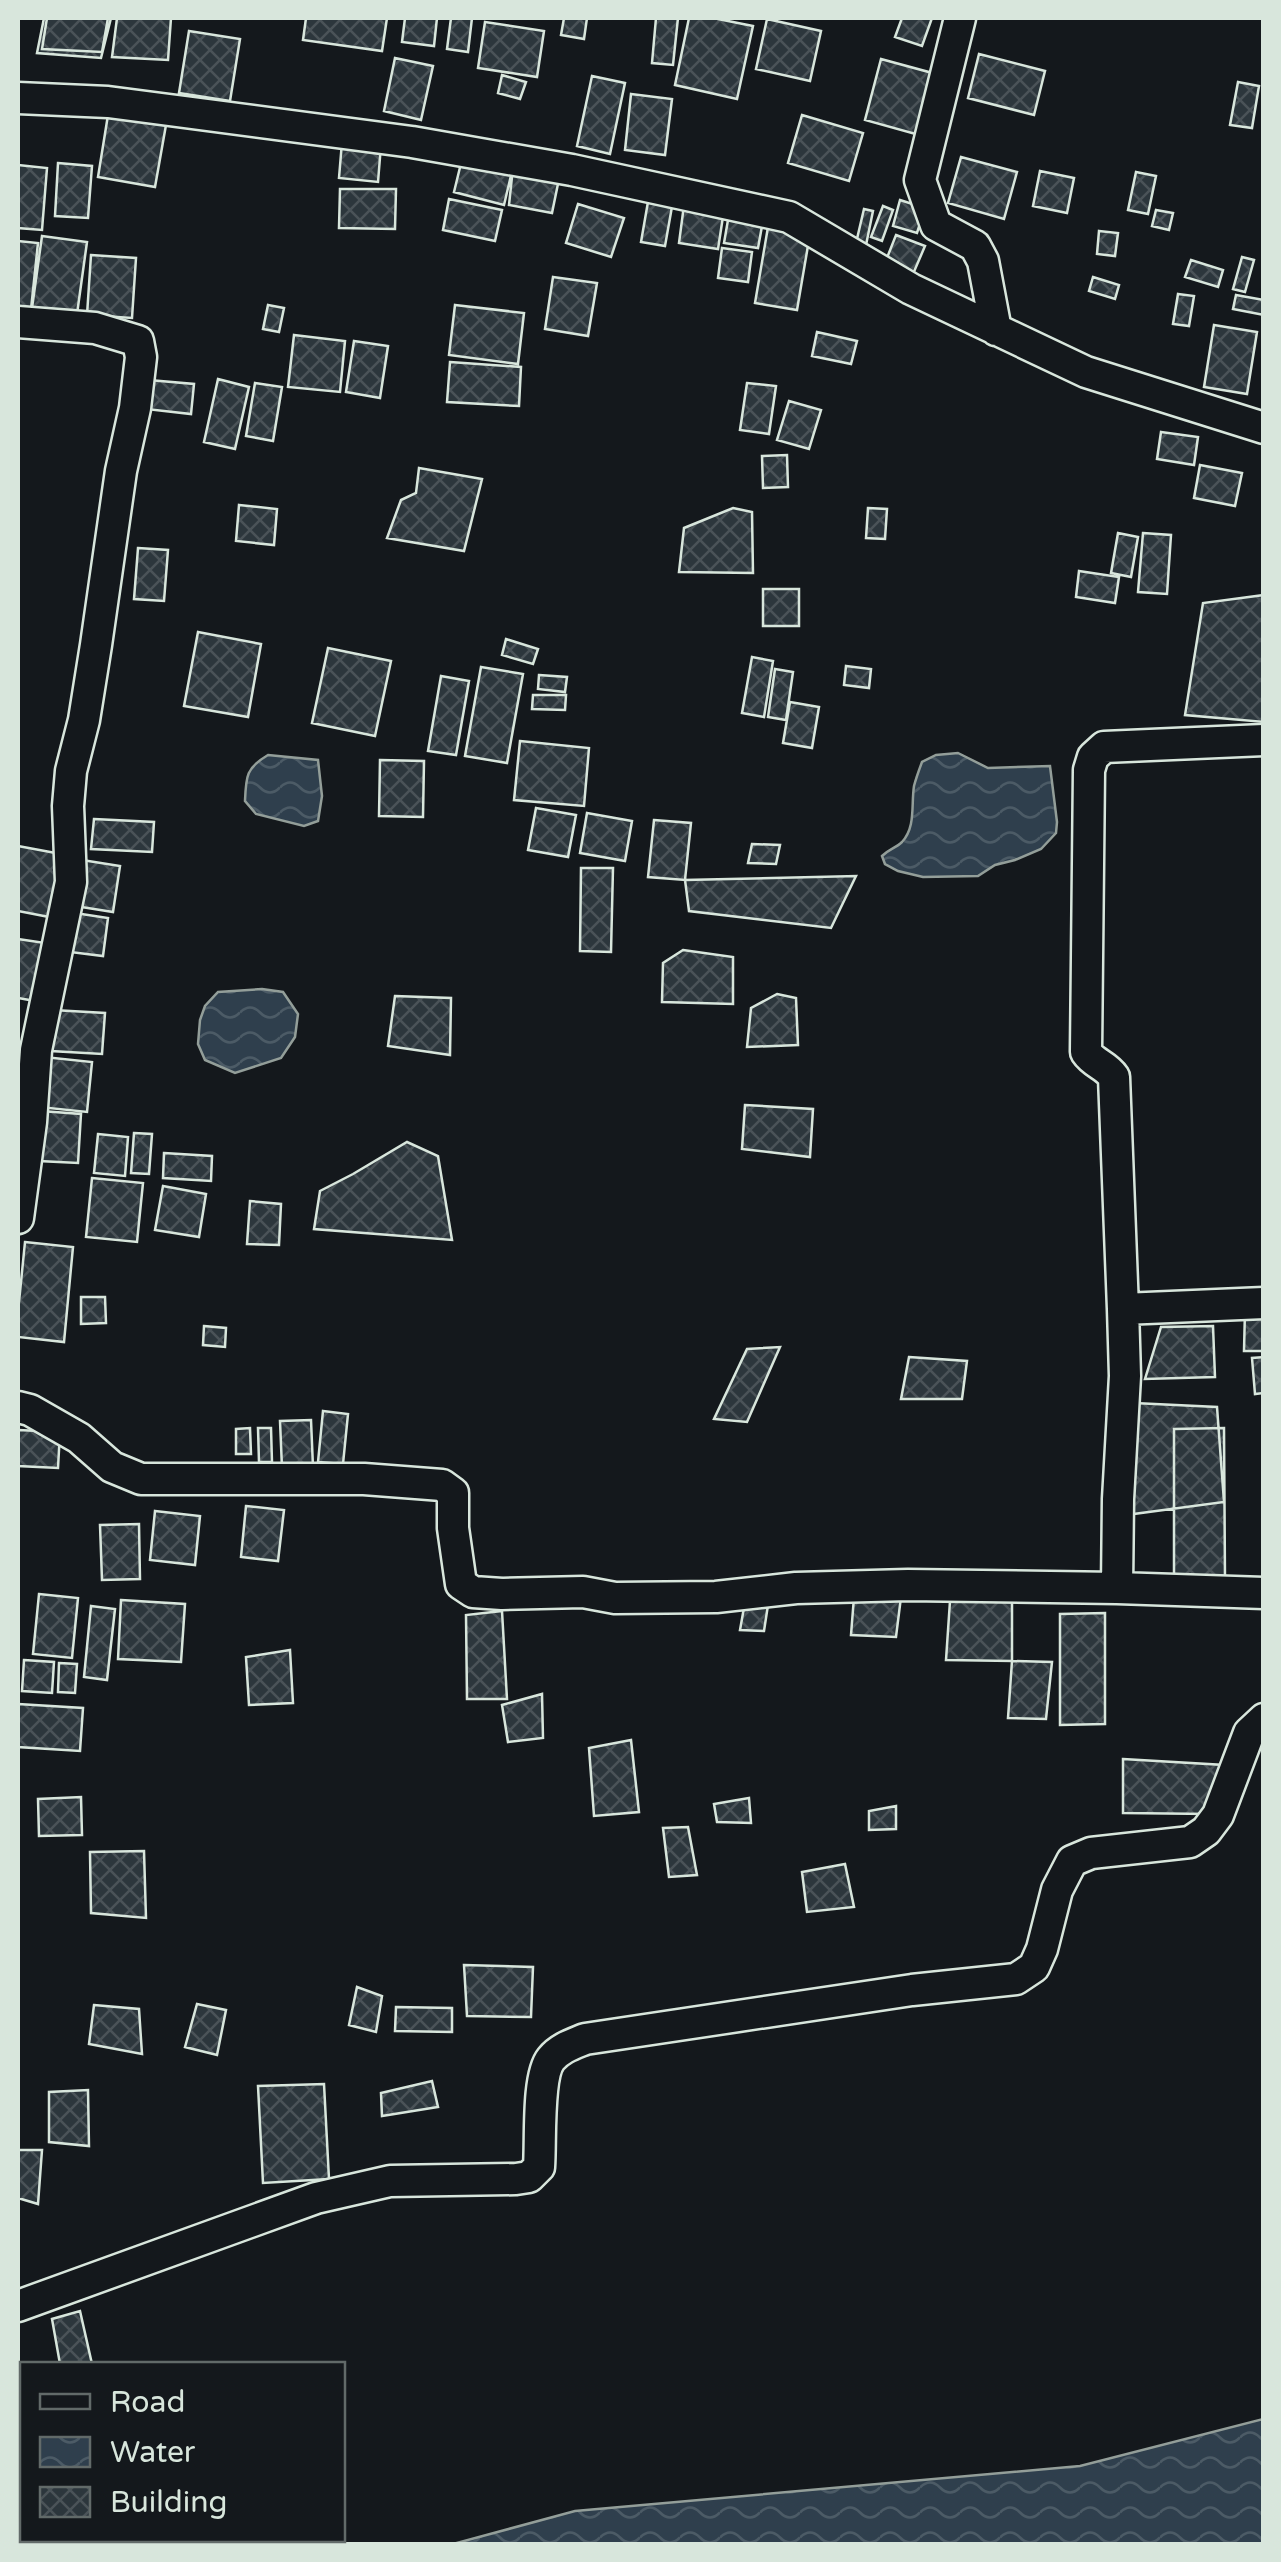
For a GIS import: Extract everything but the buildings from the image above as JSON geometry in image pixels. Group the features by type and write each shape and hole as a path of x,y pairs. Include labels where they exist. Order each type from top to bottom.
{"street":[{"path":"960,18 920,180 936,225 975,246 983,261 996,330"},
{"path":"18,98 108,102 412,142 572,170 789,217 911,289 1086,372 1264,428"},
{"path":"18,322 96,328 138,341 141,357 84,720 71,770 70,882 36,1050 18,1218"},
{"path":"1117,1588 1126,1376 1114,1077 1106,1066 1092,1062 1086,1052 1089,770 1093,757 1104,747 1264,740"},
{"path":"1123,1308 1264,1303"},
{"path":"18,1408 30,1410 79,1438 112,1467 141,1479 364,1479 442,1484 453,1494 452,1528 461,1584 473,1592 583,1592 615,1598 716,1597 796,1588 908,1585 1264,1593"},
{"path":"18,2306 316,2198 390,2181 529,2177 538,2168 543,2076 550,2060 562,2049 586,2039 1016,1978 1034,1967 1057,1890 1072,1861 1091,1853 1190,1842 1206,1832 1218,1815 1250,1733 1264,1719"}],"water":[{"path":"958,753 988,768 1050,766 1056,833 1041,849 995,865 978,876 923,877 885,864 882,856 902,842 909,830 914,786 922,762 936,755"},
{"path":"268,755 318,760 322,796 318,821 304,826 256,814 245,801 249,774"},
{"path":"218,992 283,992 298,1014 295,1037 281,1058 235,1073 205,1060 198,1044 205,1006"},
{"path":"1263,2419 1263,2544 453,2544 575,2511 1080,2466"}]}
